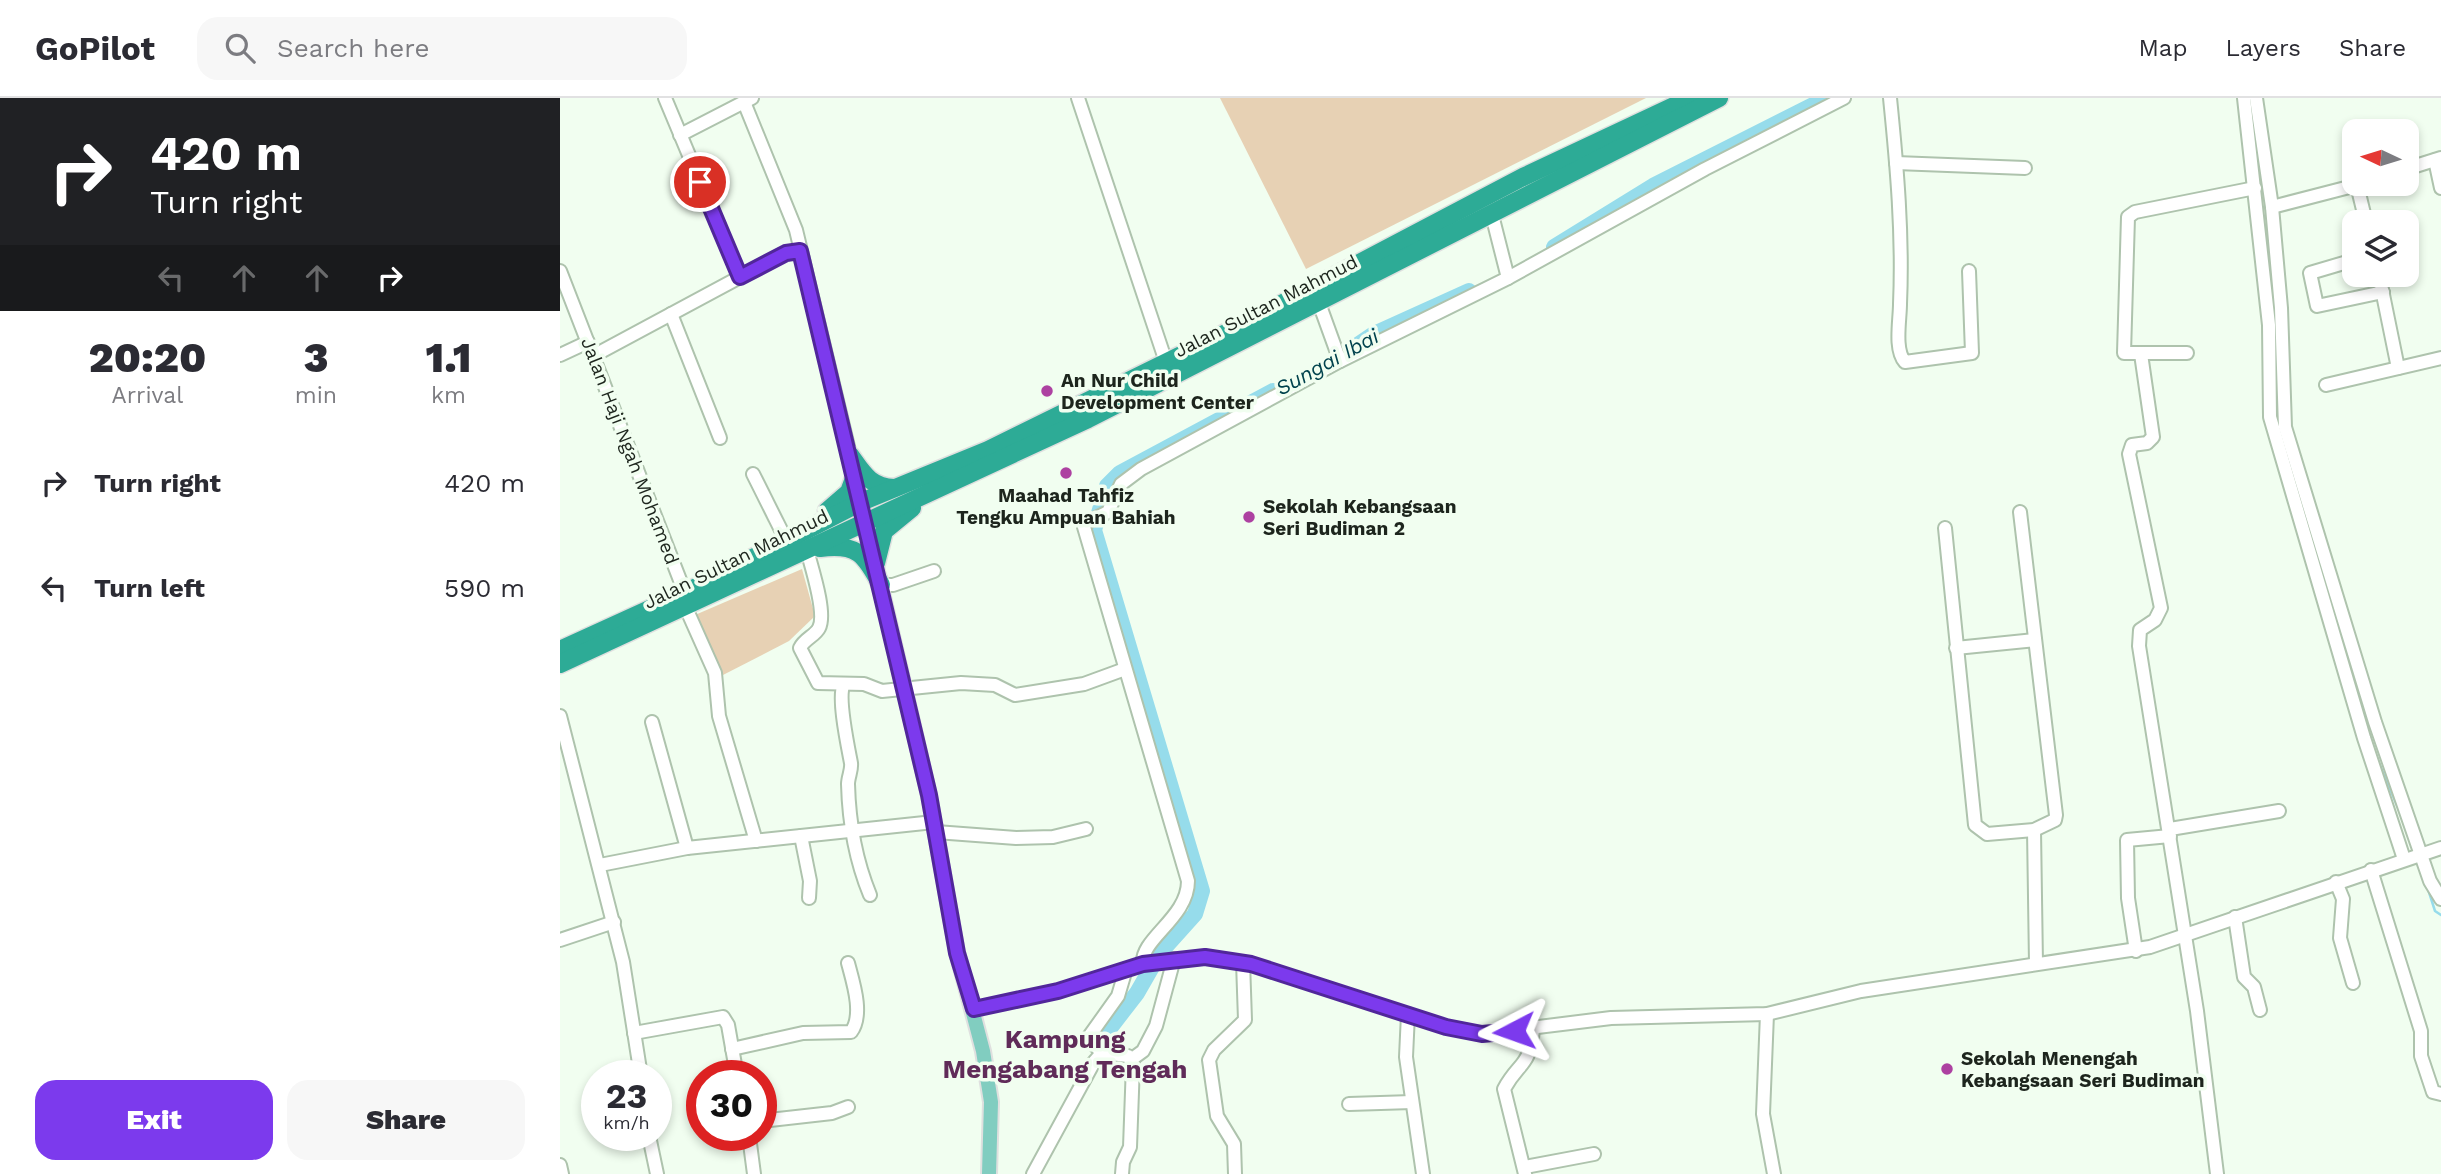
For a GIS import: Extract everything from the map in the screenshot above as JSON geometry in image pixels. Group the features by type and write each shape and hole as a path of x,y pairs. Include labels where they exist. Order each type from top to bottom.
{"highway":[{"name":"Jalan Sultan Mahmud","path":"560,650 807,550 866,520 928,495 1088,419 1319,303 1384,259 1523,177 1692,98"},
{"name":"Jalan Sultan Mahmud","path":"560,664 685,600 786,540 861,502 988,450 1166,362 1384,259 1491,212 1719,98"},
{"path":"850,455 874,485 897,488"},
{"path":"806,529 849,492 855,476"},
{"path":"876,563 884,531 928,495"},
{"path":"807,550 846,547 859,552 869,562 881,585"}],"main road":[{"path":"861,502 935,827 957,953 974,1009 990,1090 989,1174"}],"street":[{"path":"665,98 740,277"},
{"path":"1078,98 1166,362"},
{"path":"1143,964 1144,951 1184,904 1188,881 1084,527 1108,512 1121,484 1141,469 1340,360 1844,98"},
{"path":"1890,98 1902,256 1899,333 1902,359 1910,362 1972,353 1969,271"},
{"path":"2244,98 2269,325 2270,417 2364,738 2404,859"},
{"path":"2256,98 2272,207 2281,309 2285,428 2375,722 2430,881 2441,899"},
{"path":"680,135 748,100 796,230 861,502"},
{"path":"2419,165 2438,159 2441,188"},
{"path":"1896,163 2025,168"},
{"path":"2187,353 2128,354 2123,348 2128,216 2135,212 2255,188"},
{"path":"2272,207 2342,188"},
{"path":"1491,212 1507,274"},
{"path":"593,356 786,253 800,251"},
{"path":"2342,264 2310,273 2317,306 2383,292"},
{"name":"Jalan Haji Ngah Mohamed","path":"560,271 715,673 719,716 756,841"},
{"path":"2382,287 2398,368"},
{"path":"1319,303 1340,360"},
{"path":"671,314 720,438"},
{"path":"560,355 588,342"},
{"path":"2141,354 2153,437 2147,443 2132,445 2129,454 2161,608 2155,620 2140,630 2139,646 2170,833 2217,1174"},
{"path":"2326,385 2441,358"},
{"path":"753,474 786,540"},
{"path":"1945,528 1975,825 1987,834 2034,830 2054,820 2056,815 2020,512"},
{"path":"807,550 820,594 820,623 818,629 800,648 818,683 864,684 882,691 961,683 995,685 1015,695 1084,684 1125,669"},
{"path":"881,585 893,585 934,571"},
{"path":"1956,648 2035,640"},
{"path":"844,684 840,698 847,724 853,830 857,860 870,895"},
{"path":"560,716 614,922 639,1060"},
{"path":"652,722 687,848"},
{"path":"2136,951 2129,898 2127,840 2279,811"},
{"path":"600,865 687,848 853,830 935,827 1016,838 1053,837 1086,828"},
{"path":"2034,830 2036,964"},
{"path":"801,836 810,881 809,898"},
{"path":"974,1009 1058,991 1143,964 1205,957 1243,962 1408,1014 1482,1034 1611,1018 1767,1014 1861,991 2136,951 2441,848"},
{"path":"2371,870 2421,1031 2421,1056 2432,1091 2441,1094"},
{"path":"2336,882 2343,899 2340,938 2353,982"},
{"path":"2235,917 2244,977 2254,987 2260,1010"},
{"path":"560,940 614,922"},
{"path":"1122,1174 1123,1162 1130,1147 1132,1059 1148,1045 1174,959"},
{"path":"1235,1174 1234,1144 1217,1116 1209,1060 1214,1050 1245,1020 1243,962"},
{"path":"732,1049 803,1033 851,1032 857,1020 848,963"},
{"path":"1126,969 1118,996 1088,1038 1102,1053 1118,1053 1132,1059"},
{"path":"1408,1014 1405,1050 1423,1174"},
{"path":"1767,1014 1763,1114 1774,1174"},
{"path":"635,1033 723,1017 728,1025 734,1060"},
{"path":"1533,1029 1530,1052 1524,1066 1504,1089 1525,1170 1594,1154"},
{"path":"1033,1174 1049,1140 1102,1053"},
{"path":"1349,1104 1412,1102"},
{"path":"777,1119 832,1113 848,1107"},
{"path":"652,1151 657,1174"},
{"path":"751,1151 754,1174"},
{"path":"560,1165 562,1174"}],"shaded area":[{"path":"1220,98 1646,98 1306,269"},
{"path":"802,569 815,616 789,641 723,675 695,615"}],"waterway":[{"name":"Sungai Ibai","path":"1554,247 1653,186 1827,98"},
{"name":"Sungai Ibai","path":"1340,357 1374,334 1469,291"},
{"name":"Sungai Ibai","path":"1100,1041 1137,993 1160,953 1195,914 1202,891 1094,530 1107,486 1120,473 1273,391"},
{"path":"2376,756 2401,815"},
{"path":"2427,886 2435,911 2441,915"}],"place":[{"name":"An Nur Child Development Center","path":"1047,391"},
{"name":"Maahad Tahfiz Tengku Ampuan Bahiah","path":"1066,473"},
{"name":"Sekolah Kebangsaan Seri Budiman 2","path":"1249,517"},
{"name":"Sekolah Menengah Kebangsaan Seri Budiman","path":"1947,1069"}],"district":[{"name":"Kampung Mengabang Tengah","path":"1065,1054"}],"route":[{"path":"700,182 740,277 786,253 800,251 866,520 929,795 957,953 974,1009 1058,991 1143,964 1205,957 1251,964 1446,1027 1482,1034 1514,1031"}]}
